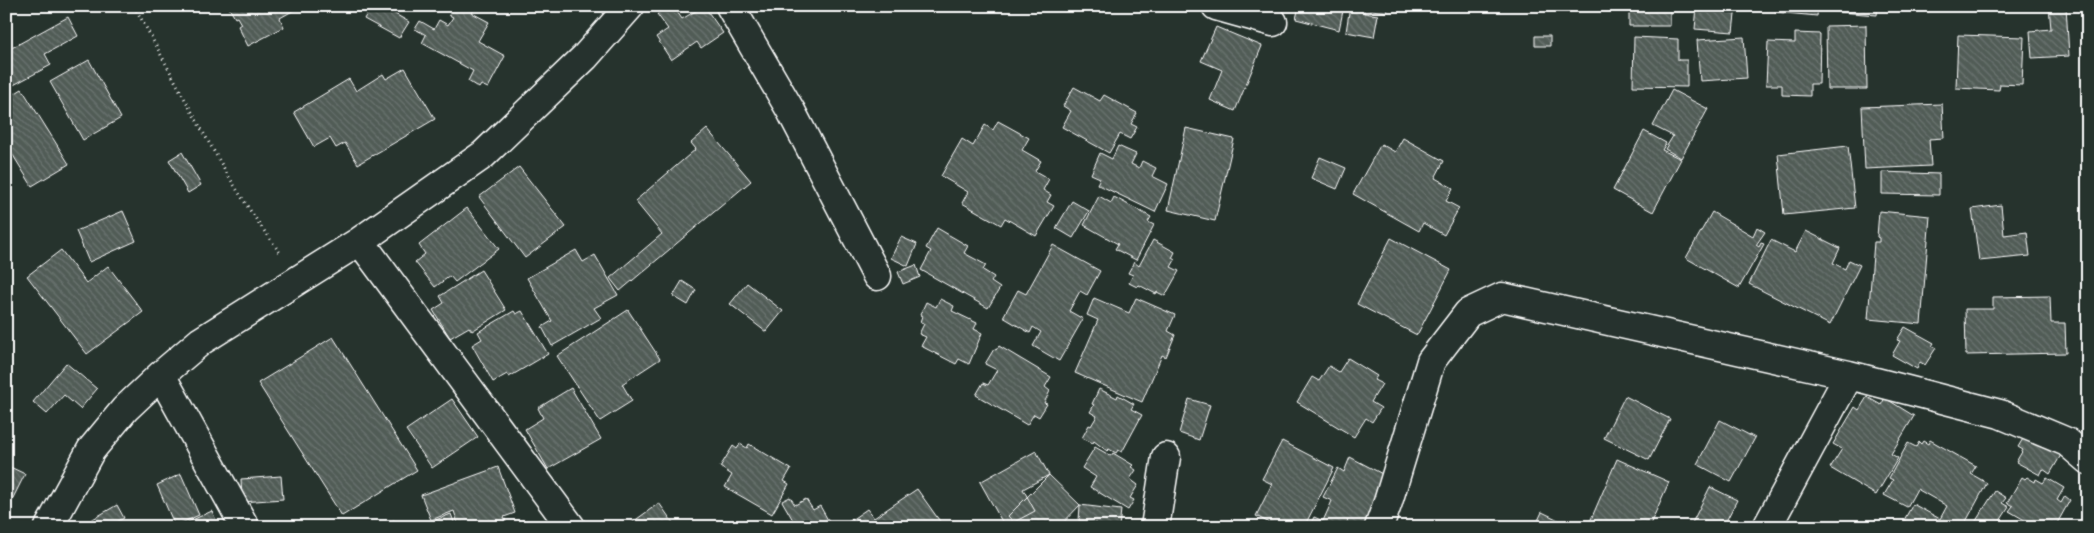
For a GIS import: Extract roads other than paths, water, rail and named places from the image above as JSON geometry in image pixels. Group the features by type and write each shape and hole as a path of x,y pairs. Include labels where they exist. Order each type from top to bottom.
{"street":[{"path":"49,527 91,450 125,409 161,376 202,341 360,241 483,155 585,57 630,6"},
{"path":"730,6 791,111 877,276"},
{"path":"1216,6 1273,22"},
{"path":"360,241 571,527"},
{"path":"1379,527 1431,361 1468,313 1502,297 1849,375 2000,414 2067,442 2088,460"},
{"path":"1767,527 1849,375"},
{"path":"161,376 246,527"},
{"path":"1155,527 1166,457"}]}
